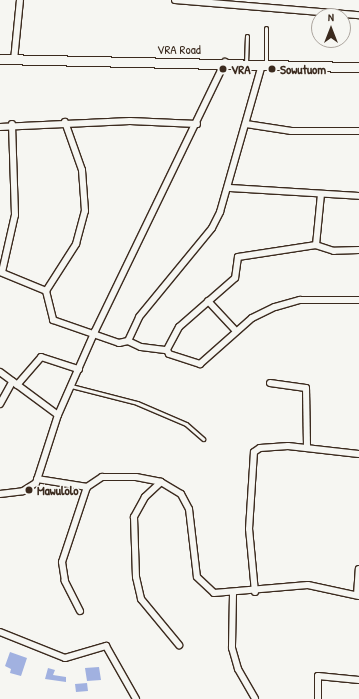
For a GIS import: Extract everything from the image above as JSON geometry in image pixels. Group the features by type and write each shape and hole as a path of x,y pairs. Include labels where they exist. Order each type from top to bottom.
{"street":[{"path":"14,60 20,0"},
{"path":"175,0 359,15"},
{"name":"VRA Road","path":"0,59 225,62 264,65 359,67"},
{"path":"0,494 31,488 37,478 58,416 94,334 197,124 225,62"},
{"path":"128,341 139,317 212,228 230,188 246,124 264,65"},
{"path":"0,127 12,124 65,122 197,124"},
{"path":"65,122 82,170 85,211 76,244 46,291 53,320 120,343 128,341 141,347 167,350 170,354 200,364 236,331 275,308 300,300 359,300"},
{"path":"12,124 16,215 1,272 46,291"},
{"path":"246,124 291,131 359,131"},
{"path":"230,188 359,196"},
{"path":"316,245 321,194"},
{"path":"167,350 179,327 235,278 238,257 316,245 334,251 359,250"},
{"path":"208,301 236,331"},
{"path":"0,404 15,383 41,357 79,369"},
{"path":"0,372 58,416"},
{"path":"270,382 306,388 307,447"},
{"path":"255,592 249,529 251,458 260,448 307,447 359,454"},
{"path":"80,611 65,581 62,562 87,487 94,480 112,476 161,482 186,500 194,567 201,584 214,593 234,594 308,585 358,596 359,569"},
{"path":"37,478 87,487"},
{"path":"161,482 145,497 134,517 137,583 141,599 179,645"},
{"path":"234,594 232,648 238,669 255,699"},
{"path":"0,632 65,658 106,646 136,699"},
{"path":"318,699 318,676 359,680"}],"lane":[{"path":"264,65 266,28"},
{"path":"246,36 246,64"},
{"path":"71,386 137,403 186,424 203,439"}],"building":[{"path":"10,652 27,658 21,676 10,673 11,669 5,666"},
{"path":"99,667 101,680 87,681 85,668"},
{"path":"48,668 55,670 53,675 66,677 66,682 45,679"},
{"path":"87,683 88,691 76,692 75,684"}],"place":[{"name":"VRA","path":"223,69"},
{"name":"Sowutuom","path":"272,69"},
{"name":"Mawulolo","path":"29,490"}]}
